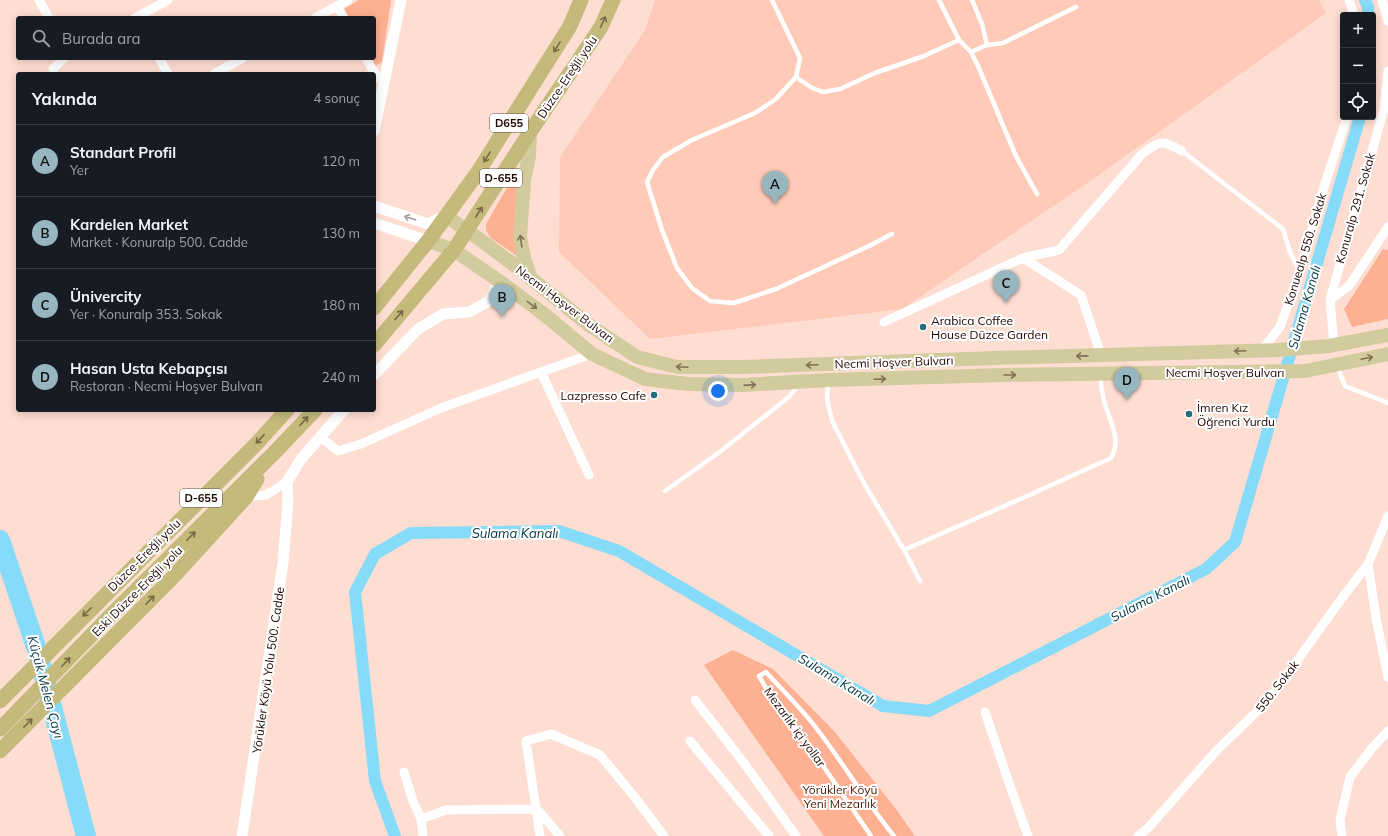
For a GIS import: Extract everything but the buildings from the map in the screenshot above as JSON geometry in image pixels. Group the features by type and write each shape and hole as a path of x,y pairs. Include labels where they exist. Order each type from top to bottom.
{"highway":[{"name":"Düzce-Ereğli yolu","path":"376,306 428,241 478,172 570,26 581,0"},
{"name":"Düzce-Ereğli yolu","path":"376,343 454,250 530,132 601,27 613,0"},
{"name":"Düzce-Ereğli yolu","path":"0,701 257,443 285,412"},
{"path":"0,751 174,576 246,497 274,453 313,412"},
{"name":"Eski Düzce-Ereğli yolu","path":"0,729 274,453"}],"main road":[{"path":"530,132 529,156 524,180 520,237 524,258 532,279"},
{"name":"Necmi Hoşver Bulvarı","path":"446,216 532,279 589,325 637,357 677,367 742,367 1278,350 1331,346 1388,335"},
{"name":"Necmi Hoşver Bulvarı","path":"428,241 454,250 499,281 545,315 592,354 645,380 688,384 743,385 828,380 1005,374 1305,371 1388,354"}],"street":[{"path":"38,0 47,16"},
{"path":"140,16 168,0"},
{"path":"319,16 348,0"},
{"path":"376,109 379,77 402,0"},
{"path":"1349,0 1353,12"},
{"path":"1382,0 1388,21"},
{"path":"337,6 343,16"},
{"path":"54,72 53,68 62,60"},
{"path":"160,60 167,72"},
{"path":"218,72 239,60"},
{"path":"367,60 376,72"},
{"name":"Konuralp 291. Sokak","path":"1331,346 1330,300 1386,109 1388,71"},
{"name":"Konuealp 550. Sokak","path":"1258,350 1265,346 1280,327 1300,271 1323,190 1346,120"},
{"path":"884,322 1023,258 1059,250 1142,154 1157,143 1168,143 1182,151"},
{"path":"376,207 428,224 446,216"},
{"path":"376,225 428,241"},
{"path":"1330,300 1349,286 1388,227"},
{"path":"1023,258 1081,295 1101,355"},
{"path":"376,373 418,329 443,314 470,312 489,301 499,281"},
{"path":"320,437 338,451 344,450 361,444 441,408 592,354"},
{"path":"541,372 589,475"},
{"path":"229,498 266,495 287,482 301,459 342,412"},
{"name":"Yörükler Köyü Yolu 500. Cadde","path":"242,836 283,563 288,502 287,482"},
{"name":"550. Sokak","path":"1138,836 1148,828 1217,750 1268,700 1368,564 1388,516"},
{"path":"1368,564 1376,618 1388,677"},
{"path":"695,700 744,762 796,836"},
{"path":"986,712 1028,836"},
{"path":"1342,836 1340,820 1350,777 1372,748 1388,731"},
{"path":"540,836 526,741 551,734 600,755 664,836"},
{"path":"690,741 769,836"},
{"path":"404,772 413,801 421,819 423,836"},
{"path":"421,819 446,810 537,809"},
{"path":"537,809 560,836"}],"lane":[{"path":"772,0 800,58 796,77 776,99 755,113 692,140 663,157 653,170 648,182 662,230 678,268 692,288 710,301 734,303 776,289 892,234"},
{"path":"939,0 960,40 971,52 1016,156 1037,194"},
{"path":"972,0 982,24 987,45"},
{"path":"971,52 987,45 1003,43 1076,7"},
{"path":"796,77 812,88 823,92 840,89 874,73 924,56 960,40"},
{"path":"1182,151 1283,228 1290,252 1300,271"},
{"path":"1337,365 1345,386 1388,402"},
{"path":"904,550 1111,458 1116,450 1116,437 1104,403 1099,374"},
{"path":"828,380 826,399 832,421 865,484 904,550 920,581"},
{"path":"665,491 721,451 790,396 800,382"},
{"name":"Mezarlık içi yollar","path":"871,836 815,754 774,702 759,676 766,672 816,728 842,763 871,807 894,836"}],"shaded area":[{"path":"655,0 1319,0 1326,13 1086,184 902,309 650,339 559,252 560,157 645,30"}],"green space":[{"path":"359,0 391,0 382,62 375,66 372,60 376,60 376,16 348,16 344,9"},
{"path":"519,167 521,177 520,258 491,238 486,231 486,224"},
{"path":"1383,249 1388,250 1388,319 1352,327 1344,309"},
{"name":"Yörükler Köyü Yeni Mezarlık","path":"733,650 773,669 834,731 896,809 915,836 824,836 704,665"}],"waterway":[{"name":"Sulama Kanalı","path":"1365,0 1368,7 1368,12"},
{"name":"Sulama Kanalı","path":"395,836 375,781 355,592 375,554 411,533 559,531 619,551 883,706 929,711 1206,569 1235,542 1359,120"},
{"name":"Küçük Melen Çayı","path":"0,540 37,650 86,836"}],"place":[{"name":"Standart Profil","path":"775,204"},
{"name":"Ünivercity","path":"1006,303"},
{"name":"Kardelen Market","path":"502,317"},
{"name":"Arabica Coffee House Düzce Garden","path":"923,327"},
{"name":"Lazpresso Cafe","path":"654,395"},
{"name":"Hasan Usta Kebapçısı","path":"1127,400"},
{"name":"İmren Kız Öğrenci Yurdu","path":"1189,414"}]}
